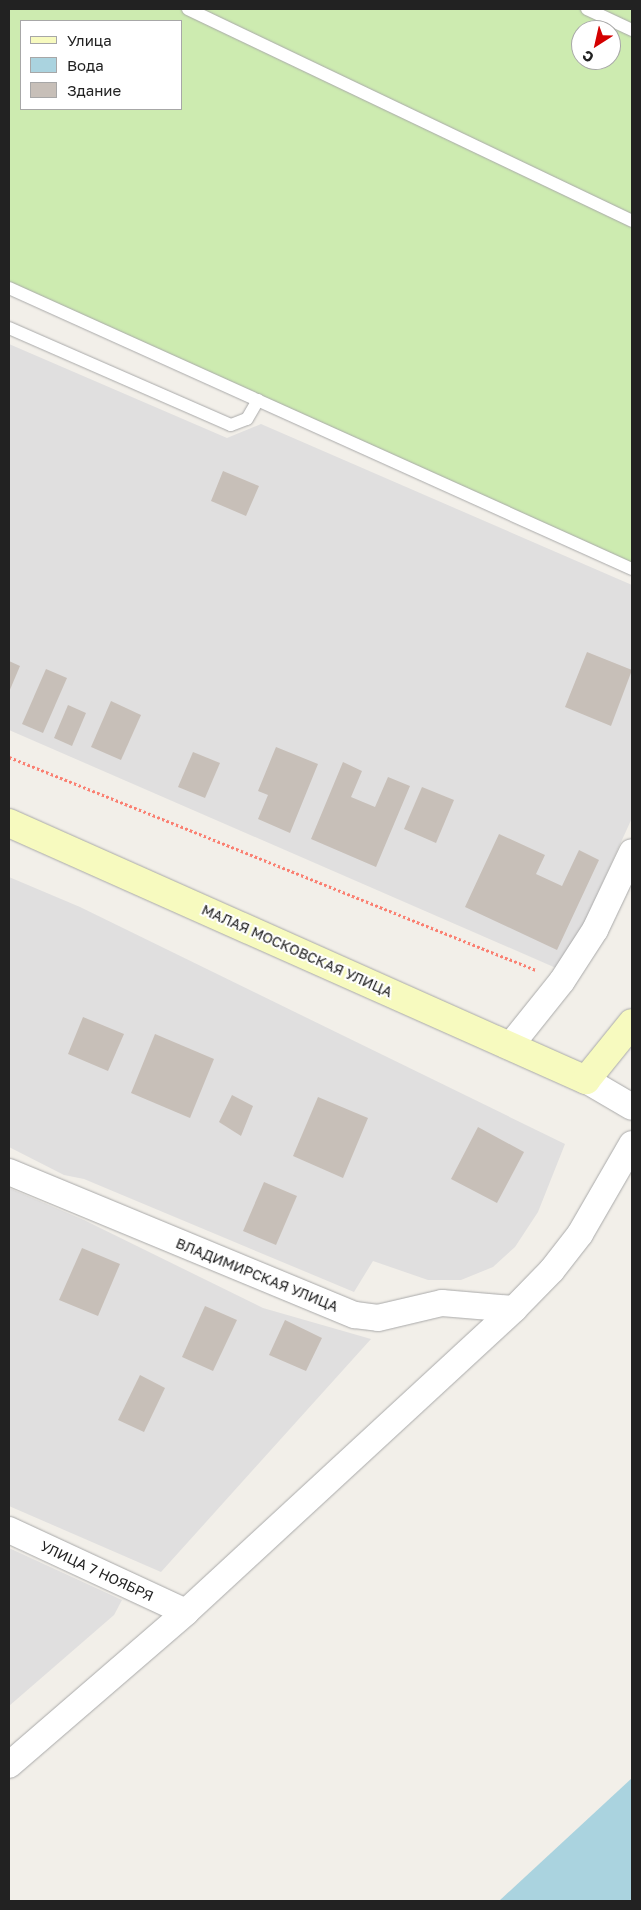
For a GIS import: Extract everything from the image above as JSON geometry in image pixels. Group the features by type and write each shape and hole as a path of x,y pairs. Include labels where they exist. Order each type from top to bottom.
{"main road":[{"name":"МАЛАЯ МОСКОВСКАЯ УЛИЦА","path":"9,823 586,1080"},
{"path":"586,1080 632,1023"}],"street":[{"path":"510,1046 562,981 595,930 632,852"},
{"path":"586,1080 632,1106"},
{"path":"9,1765 186,1612 514,1309 552,1270 580,1234 632,1144"},
{"name":"ВЛАДИМИРСКАЯ УЛИЦА","path":"9,1172 355,1315 378,1318 442,1302 514,1309"},
{"name":"УЛИЦА 7 НОЯБРЯ","path":"9,1530 186,1612"}],"lane":[{"path":"188,9 632,221"},
{"path":"587,9 632,30"},
{"path":"9,288 632,569"},
{"path":"9,328 231,425 247,419 258,400"}],"path":[{"path":"9,757 562,981"}],"shaded area":[{"path":"9,344 227,438 261,424 632,585 632,818 581,930 556,968 9,730"},
{"path":"9,877 80,907 565,1144 538,1212 515,1247 493,1267 461,1280 428,1280 373,1261 354,1292 84,1179 64,1175 9,1147"},
{"path":"9,1188 84,1220 263,1308 371,1339 161,1572 9,1506"},
{"path":"9,1548 122,1600 114,1615 9,1706"}],"green space":[{"path":"9,9 632,9 632,569 9,288"}],"water":[{"path":"632,1778 632,1901 499,1901"}],"building":[{"path":"223,471 259,486 246,516 211,501"},
{"path":"587,652 632,670 611,726 565,707"},
{"path":"9,661 20,666 9,692"},
{"path":"46,669 67,678 43,733 22,724"},
{"path":"111,701 141,715 121,760 91,747"},
{"path":"68,705 86,713 72,746 54,738"},
{"path":"276,747 318,764 290,833 258,819 268,795 258,791"},
{"path":"193,752 220,763 205,798 178,787"},
{"path":"343,762 362,771 351,797 375,807 388,777 410,786 376,867 311,839"},
{"path":"422,787 454,800 436,843 404,829"},
{"path":"499,834 545,855 536,874 562,886 579,850 599,860 557,950 465,907"},
{"path":"83,1017 124,1034 108,1071 68,1054"},
{"path":"155,1034 214,1059 190,1118 131,1093"},
{"path":"232,1095 253,1106 241,1136 219,1122"},
{"path":"318,1097 368,1118 343,1178 293,1156"},
{"path":"478,1127 524,1152 497,1203 451,1179"},
{"path":"264,1182 297,1196 276,1245 243,1231"},
{"path":"82,1248 120,1264 98,1316 59,1300"},
{"path":"205,1306 237,1320 213,1371 182,1357"},
{"path":"285,1320 322,1338 306,1371 269,1355"},
{"path":"140,1375 165,1388 144,1432 118,1420"}]}
